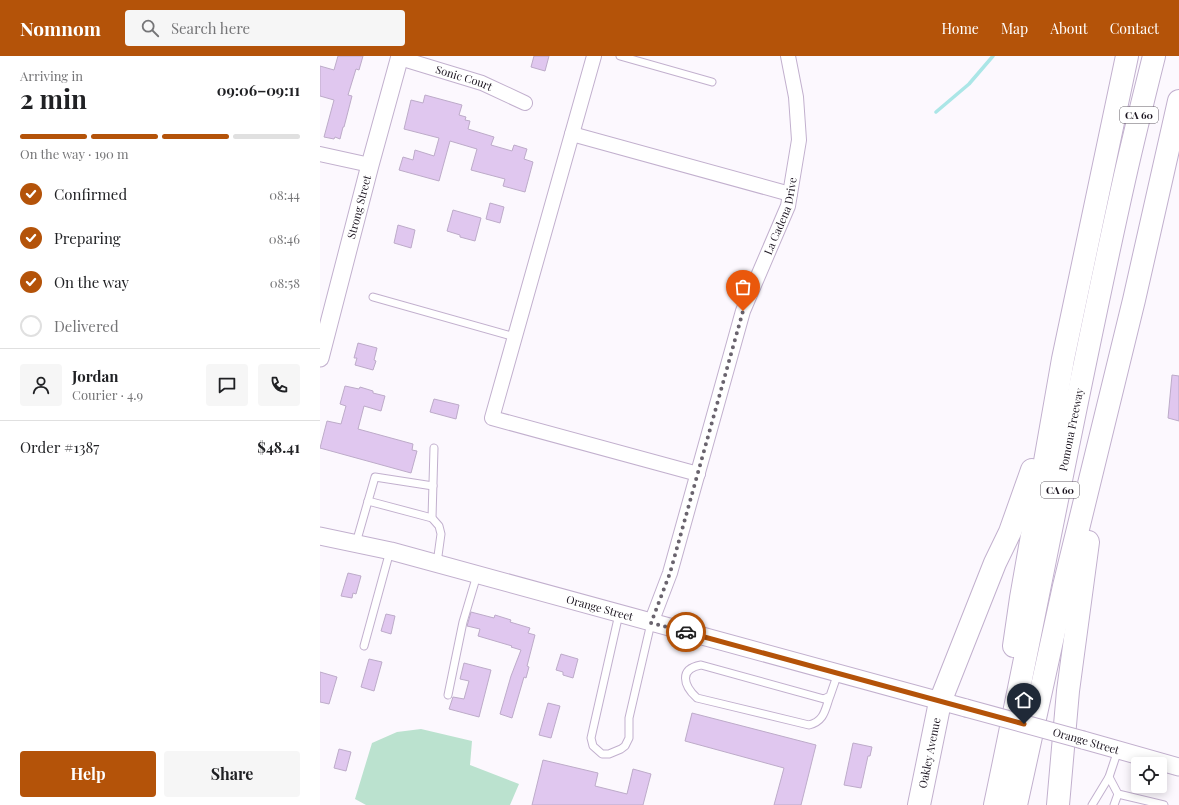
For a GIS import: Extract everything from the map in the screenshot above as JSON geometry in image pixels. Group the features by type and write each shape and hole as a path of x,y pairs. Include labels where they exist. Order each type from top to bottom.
{"main road":[{"path":"1112,124 1122,56"},
{"path":"994,805 1021,598 1062,359 1127,56"},
{"name":"Pomona Freeway","path":"994,805 1021,683 1093,322 1125,175 1154,56"},
{"name":"CA 60","path":"1016,805 1064,586 1134,300 1179,101"},
{"path":"1134,300 1179,169"},
{"name":"Oakley Avenue","path":"919,805 940,702 995,563 1010,532 1039,452 1062,359"},
{"path":"1058,805 1071,668 1082,582 1112,391"}],"street":[{"path":"594,56 492,418 698,474"},
{"name":"La Cadena Drive","path":"651,623 670,573 743,311 788,206 799,140 796,97 788,56"},
{"name":"Sonic Court","path":"400,57 482,83 525,103"},
{"name":"Strong Street","path":"320,358 370,165 400,57"},
{"path":"572,134 790,194"},
{"path":"320,154 370,165"},
{"name":"Orange Street","path":"320,536 390,551 477,574 1179,767"}],"lane":[{"path":"620,56 712,82"},
{"path":"373,297 515,337"},
{"path":"432,518 434,448"},
{"path":"356,543 375,477 433,486"},
{"path":"368,501 432,518 439,526 441,534 437,564"},
{"path":"364,646 390,551"},
{"path":"448,695 463,622 477,574"},
{"path":"619,614 591,738 593,746 602,754 609,754 621,749 625,746 629,738 629,718 651,623"},
{"path":"830,696 824,699 701,665 692,666 687,672 686,682 690,691 697,698 810,725 817,723 823,716 838,674"},
{"path":"1092,805 1109,777 1118,750"},
{"path":"1109,777 1118,794 1114,805"},
{"path":"1118,794 1164,805"}],"green space":[{"path":"421,729 472,741 470,765 519,784 510,805 366,805 355,799 372,743 397,732"}],"building":[{"path":"338,56 363,56 359,70 356,69 348,95 352,96 340,139 335,137 334,139 324,137 334,100 320,96 320,66 334,70"},
{"path":"534,56 549,56 545,71 531,67"},
{"path":"425,95 462,105 459,115 466,117 465,120 470,121 468,129 494,137 491,145 512,151 514,145 527,149 524,159 533,162 525,192 503,186 505,179 471,170 477,149 450,141 439,181 399,170 403,157 413,160 415,150 434,156 439,138 404,129 411,100 423,103"},
{"path":"490,203 504,207 500,223 486,219"},
{"path":"453,210 481,218 475,241 460,237 460,235 447,231"},
{"path":"398,225 415,230 411,248 394,243"},
{"path":"358,343 377,348 374,360 376,361 373,370 355,365 357,358 354,358"},
{"path":"1172,375 1179,376 1179,421 1168,418"},
{"path":"345,386 359,389 360,387 373,391 373,393 385,396 381,411 364,406 358,429 413,444 412,450 417,451 411,473 320,448 327,421 341,424 346,406 340,404"},
{"path":"434,399 459,405 456,419 430,412"},
{"path":"348,573 361,576 356,594 353,593 352,598 341,596"},
{"path":"471,612 494,618 495,615 511,620 510,622 530,628 528,633 535,635 527,666 529,667 526,678 524,677 512,718 500,714 511,676 521,650 478,636 480,629 467,626"},
{"path":"386,614 395,616 391,634 381,631"},
{"path":"561,654 578,659 573,678 563,675 563,672 556,670"},
{"path":"369,659 382,662 374,691 361,687"},
{"path":"464,663 491,670 479,717 449,709 453,697 464,699 469,681 460,679"},
{"path":"320,672 337,677 329,704 320,702"},
{"path":"548,703 560,706 551,738 539,735"},
{"path":"692,713 816,745 801,805 774,805 784,768 685,741"},
{"path":"853,743 872,747 870,756 868,756 861,788 844,785"},
{"path":"339,749 351,752 346,771 334,768"},
{"path":"543,760 598,773 595,786 627,794 633,769 651,774 643,805 532,805"}],"waterway":[{"path":"936,112 969,84 993,56"}],"way so far":[{"path":"686,632 651,623 670,573 743,311"}],"route":[{"path":"686,632 1024,724"}]}
